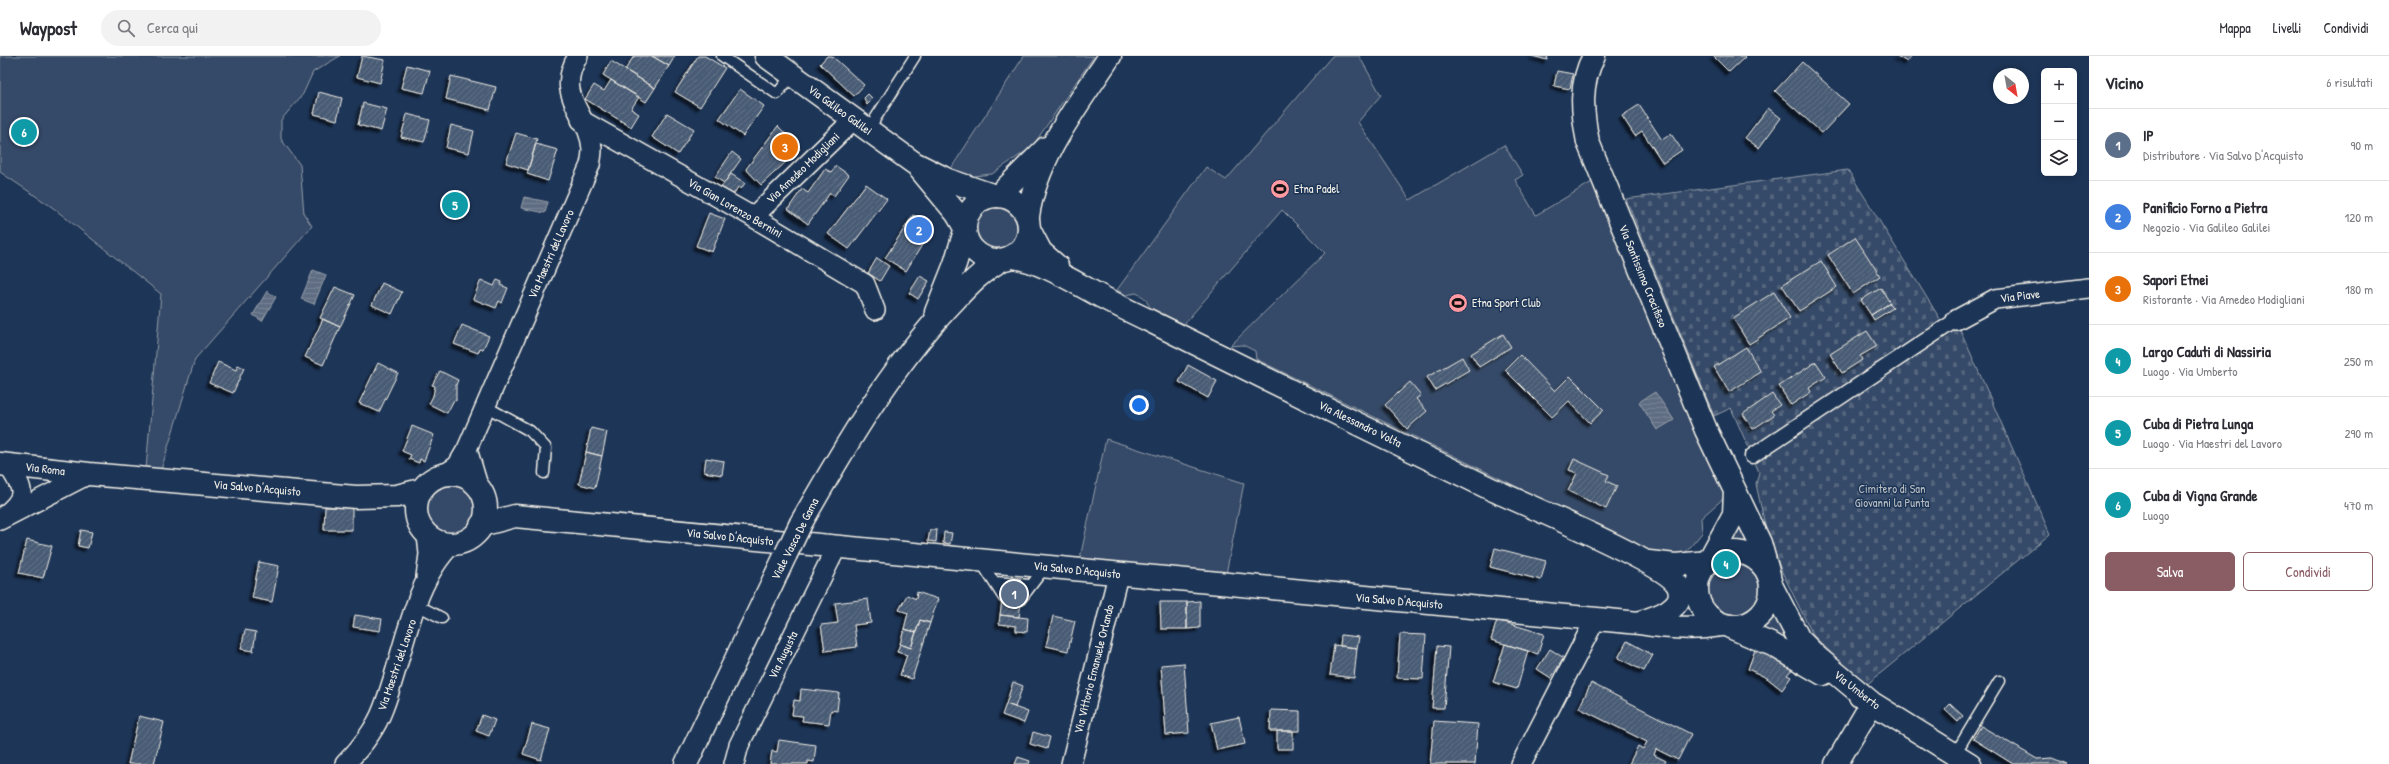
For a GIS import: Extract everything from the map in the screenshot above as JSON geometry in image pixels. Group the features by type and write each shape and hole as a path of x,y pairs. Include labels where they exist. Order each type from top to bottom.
{"street":[{"name":"Via Maestri del Lavoro","path":"445,474 457,466 467,449 484,406 590,165 592,149 570,94 570,80 578,56"},
{"name":"Via Galileo Galilei","path":"766,56 914,163"},
{"path":"928,328 974,279 1025,246 1029,223 1030,200 1057,137 1110,56"},
{"name":"Via Santissimo Crocifisso","path":"1594,56 1584,84 1582,110 1588,142 1706,430 1760,543 1771,581"},
{"name":"Via Gian Lorenzo Bernini","path":"581,120 753,217 864,284 875,310"},
{"name":"Via Amedeo Modigliani","path":"753,217 860,125"},
{"path":"928,328 955,264 968,214 979,202 996,196 1057,137"},
{"path":"914,163 948,180 996,196 1011,199 1018,203 1029,223 1041,252 1076,283"},
{"path":"914,163 956,214 965,230 968,243 976,253 983,258 1032,260 1076,283"},
{"name":"Via Alessandro Volta","path":"1076,283 1490,488 1646,561"},
{"name":"Via Piave","path":"1956,320 1996,299 2089,288"},
{"path":"1752,456 1956,320"},
{"name":"Viale Vasco De Gama","path":"686,764 801,523 872,404 928,328"},
{"path":"467,449 486,507 481,526"},
{"path":"0,520 19,503 21,494 20,486 4,465"},
{"name":"Via Roma","path":"4,465 89,474 158,479"},
{"path":"0,520 89,474"},
{"path":"426,582 429,554 416,508 421,490 427,482 445,474 465,476 482,493 515,516"},
{"name":"Via Salvo D'Acquisto","path":"158,479 356,497"},
{"path":"356,497 398,496 421,490"},
{"path":"1638,623 1660,616 1688,596 1734,514 1735,490"},
{"path":"356,497 409,514 439,542 453,543 466,540 481,526 515,516"},
{"name":"Via Salvo D'Acquisto","path":"515,516 836,548 980,560 1118,575 1638,623 1660,627 1699,629 1726,626"},
{"path":"426,582 443,553 453,543"},
{"name":"Via Augusta","path":"734,764 739,745 836,548"},
{"path":"1646,561 1675,565 1708,562 1726,553 1743,553 1754,557 1763,565 1771,581 1770,600 1764,612 1755,621 1743,626 1726,626"},
{"path":"1646,561 1673,580 1708,616 1726,626 1773,645 1872,703 1836,764"},
{"name":"Via Vittorio Emanuele Orlando","path":"1071,764 1118,575"},
{"name":"Via Umberto","path":"1771,581 1799,639 1818,658 1872,703 1963,759"},
{"name":"Via Maestri del Lavoro","path":"346,764 356,754 383,710 417,605 426,582"},
{"path":"1521,764 1595,620"}],"lane":[{"path":"722,56 777,94 792,75"},
{"path":"860,125 915,56"},
{"path":"484,406 530,431 546,448 544,473"},
{"path":"980,560 996,582 1004,598 1020,600 1029,585 1045,567"},
{"path":"996,582 1029,585"},
{"path":"417,605 442,618"},
{"path":"1963,759 1998,681"}],"green space":[{"path":"0,56 340,56 313,72 303,94 281,120 281,139 300,165 304,214 312,226 195,359 161,470 146,469 161,294 52,207 0,172"},
{"path":"1024,56 1094,56 1032,147 992,174 974,176 958,174 950,170"},
{"name":"Etna Sport Club","path":"1332,56 1359,56 1381,95 1358,122 1410,200 1504,145 1523,175 1515,180 1536,215 1592,182 1726,496 1701,518 1702,533 1686,552 1675,558 1656,555 1256,359 1255,351 1243,345 1230,346 1325,253 1282,210 1184,324 1154,310 1145,298 1140,295 1136,293 1126,295 1117,290 1206,167 1226,180"},
{"name":"Cimitero di San Giovanni la Punta","path":"1848,170 1945,327 1956,320 2050,534 1865,686 1813,635 1781,570 1765,525 1756,484 1759,472 1731,408 1714,416 1626,199"},
{"path":"992,208 1000,208 1011,214 1017,225 1017,233 1011,244 1000,250 992,250 981,244 975,233 975,225 981,214"},
{"path":"1106,439 1244,483 1226,574 1080,558"},
{"path":"452,486 461,488 470,493 475,502 477,511 475,520 470,529 461,534 452,536 443,534 434,529 429,520 427,511 429,502 434,493 443,488"},
{"path":"1740,515 1748,543 1725,542"},
{"path":"1728,565 1740,565 1750,569 1758,577 1762,587 1762,599 1758,609 1750,617 1740,621 1728,621 1718,617 1710,609 1706,599 1706,587 1710,577 1718,569"},
{"path":"1778,614 1794,648 1761,632"}],"shaded area":[{"path":"524,197 548,202 545,213 521,208"},
{"path":"313,270 326,275 314,304 301,299"},
{"path":"267,291 276,297 262,321 253,315"},
{"path":"1655,392 1674,420 1657,430 1639,402"}],"building":[{"path":"362,56 385,60 380,83 357,77"},
{"path":"634,56 652,56 669,66 655,88 625,70"},
{"path":"652,56 675,56 669,66"},
{"path":"698,56 705,56 725,68 700,107 675,92"},
{"path":"827,56 832,56 864,85 854,96 820,64"},
{"path":"1532,56 1548,56 1547,60"},
{"path":"1713,56 1744,56 1745,57 1729,72"},
{"path":"1897,56 1911,56 1907,62"},
{"path":"611,61 655,88 646,102 603,75"},
{"path":"1802,62 1849,104 1822,133 1775,91"},
{"path":"407,65 430,71 424,93 401,88"},
{"path":"1557,71 1573,74 1570,89 1554,86"},
{"path":"451,76 496,87 490,110 446,99"},
{"path":"611,80 639,97 631,109 639,114 631,127 585,99 594,85 604,91"},
{"path":"740,89 764,106 743,136 719,119"},
{"path":"319,92 342,98 337,120 314,114"},
{"path":"868,94 873,99 867,105 864,98"},
{"path":"363,103 387,109 381,131 358,125"},
{"path":"1639,105 1662,140 1671,134 1682,150 1663,163 1642,131 1635,136 1622,116"},
{"path":"1768,108 1781,118 1759,148 1745,138"},
{"path":"667,113 694,129 678,154 652,137"},
{"path":"407,114 430,120 424,142 401,137"},
{"path":"451,125 474,131 469,153 446,148"},
{"path":"778,126 800,149 761,185 746,169"},
{"path":"516,133 537,139 528,170 506,163"},
{"path":"536,144 558,150 548,181 527,174"},
{"path":"732,152 741,159 724,183 715,177"},
{"path":"836,166 849,175 834,196 830,193 808,224 788,209 802,189 808,193 825,169 831,172"},
{"path":"731,174 745,183 741,189 738,187 733,195 721,187"},
{"path":"866,184 887,199 849,249 828,234"},
{"path":"709,213 725,219 712,252 696,246"},
{"path":"913,215 933,227 906,271 885,258"},
{"path":"1855,237 1880,276 1853,294 1828,255"},
{"path":"877,258 889,266 880,281 868,273"},
{"path":"1821,261 1837,287 1799,311 1782,285"},
{"path":"920,276 929,281 918,299 909,293"},
{"path":"481,280 494,286 497,280 502,282 500,285 508,288 502,303 499,301 496,308 473,299"},
{"path":"382,283 402,292 392,314 372,305"},
{"path":"335,287 355,295 340,327 320,318"},
{"path":"1881,288 1890,303 1871,315 1861,300"},
{"path":"1774,292 1790,318 1749,344 1733,318"},
{"path":"1890,303 1893,308 1874,320 1871,315"},
{"path":"323,319 340,327 323,365 305,357"},
{"path":"462,325 489,336 483,349 480,348 478,353 454,344"},
{"path":"1867,331 1877,346 1860,356 1862,360 1842,373 1830,354"},
{"path":"1503,334 1511,347 1479,367 1471,354"},
{"path":"1746,347 1761,372 1729,392 1714,367"},
{"path":"1520,355 1555,391 1570,376 1604,410 1590,423 1569,401 1552,417 1505,370"},
{"path":"1462,357 1469,370 1435,390 1427,377"},
{"path":"218,362 236,370 238,365 244,368 233,393 209,383"},
{"path":"1816,362 1826,377 1809,388 1811,392 1791,405 1779,386"},
{"path":"378,363 398,373 379,412 359,403"},
{"path":"1188,365 1217,381 1208,398 1179,382"},
{"path":"440,371 458,380 456,385 456,401 454,400 447,413 429,404 433,396 435,386 432,385"},
{"path":"1410,382 1421,395 1416,399 1427,411 1407,429 1385,405"},
{"path":"1772,394 1780,405 1771,411 1774,415 1753,429 1743,414"},
{"path":"412,426 434,435 424,461 420,459 419,463 409,459 411,455 402,451"},
{"path":"591,428 607,432 602,456 586,452"},
{"path":"586,452 602,456 595,488 579,484"},
{"path":"706,458 724,461 722,475 704,472"},
{"path":"1574,459 1609,475 1606,481 1617,486 1606,509 1568,491 1577,473 1569,470"},
{"path":"325,507 352,507 352,530 324,530"},
{"path":"81,530 92,532 88,548 78,546"},
{"path":"930,530 937,530 936,542 928,541"},
{"path":"944,532 952,533 950,544 943,543"},
{"path":"27,540 52,546 43,578 19,573"},
{"path":"1495,548 1546,561 1541,580 1490,567"},
{"path":"259,562 279,566 272,602 252,598"},
{"path":"1005,578 1024,580 1019,617 1000,615"},
{"path":"917,592 938,599 930,623 920,620 916,632 904,629 908,613 899,610 907,595 916,599"},
{"path":"868,599 871,623 854,625 857,647 825,651 821,625 838,623 835,603"},
{"path":"1200,601 1200,628 1187,629 1187,602"},
{"path":"1160,602 1187,602 1187,629 1161,629"},
{"path":"355,615 382,619 380,631 353,627"},
{"path":"1000,615 1028,618 1027,632 1016,631 1016,626 999,624"},
{"path":"1053,616 1075,621 1068,651 1046,646"},
{"path":"920,620 930,623 912,679 900,675 907,655 897,652 900,644 911,648"},
{"path":"1497,620 1544,634 1538,654 1491,640"},
{"path":"904,629 916,632 911,648 900,644"},
{"path":"245,630 256,632 253,651 241,649"},
{"path":"1400,634 1426,635 1423,679 1397,678"},
{"path":"1341,635 1359,637 1357,648 1340,646"},
{"path":"1627,641 1653,655 1644,671 1618,658"},
{"path":"1505,644 1528,651 1517,689 1493,682"},
{"path":"1334,645 1357,648 1354,678 1330,675"},
{"path":"1437,646 1449,647 1444,708 1432,708"},
{"path":"1550,649 1564,658 1551,678 1537,669"},
{"path":"1755,650 1778,658 1793,668 1787,675 1791,677 1782,690 1767,678 1748,669"},
{"path":"1184,663 1189,733 1166,735 1161,665"},
{"path":"1013,682 1023,686 1015,707 1006,704"},
{"path":"1591,683 1691,734 1678,760 1656,749 1654,755 1666,761 1664,764 1629,764 1638,746 1643,749 1647,742 1579,708"},
{"path":"801,689 839,693 837,711 831,710 829,724 802,721 803,716 792,715 794,700 800,701"},
{"path":"1006,704 1028,712 1024,723 1002,715"},
{"path":"1950,704 1963,716 1958,722 1945,710"},
{"path":"1271,710 1300,711 1300,731 1270,731"},
{"path":"482,715 495,720 489,736 476,731"},
{"path":"139,716 164,722 154,764 128,764"},
{"path":"1239,717 1245,744 1217,750 1211,723"},
{"path":"1434,721 1478,724 1475,764 1430,764"},
{"path":"532,724 550,729 541,760 523,754"},
{"path":"1981,726 2037,759 2052,758 2067,764 2013,764 1973,739"},
{"path":"1277,731 1293,731 1293,749 1277,749"},
{"path":"1033,732 1050,737 1047,749 1030,744"},
{"path":"779,740 816,745 814,762 808,761 808,764 770,764 772,751 777,752"},
{"path":"1018,757 1030,761 1029,764 1015,764"}],"place":[{"name":"Cuba di Vigna Grande","path":"24,132"},
{"name":"Sapori Etnei","path":"785,147"},
{"name":"Etna Padel","path":"1280,189"},
{"name":"Cuba di Pietra Lunga","path":"455,205"},
{"name":"Panificio Forno a Pietra","path":"919,230"},
{"name":"Etna Sport Club","path":"1458,303"},
{"name":"Largo Caduti di Nassiria","path":"1726,564"},
{"name":"IP","path":"1014,594"}]}
